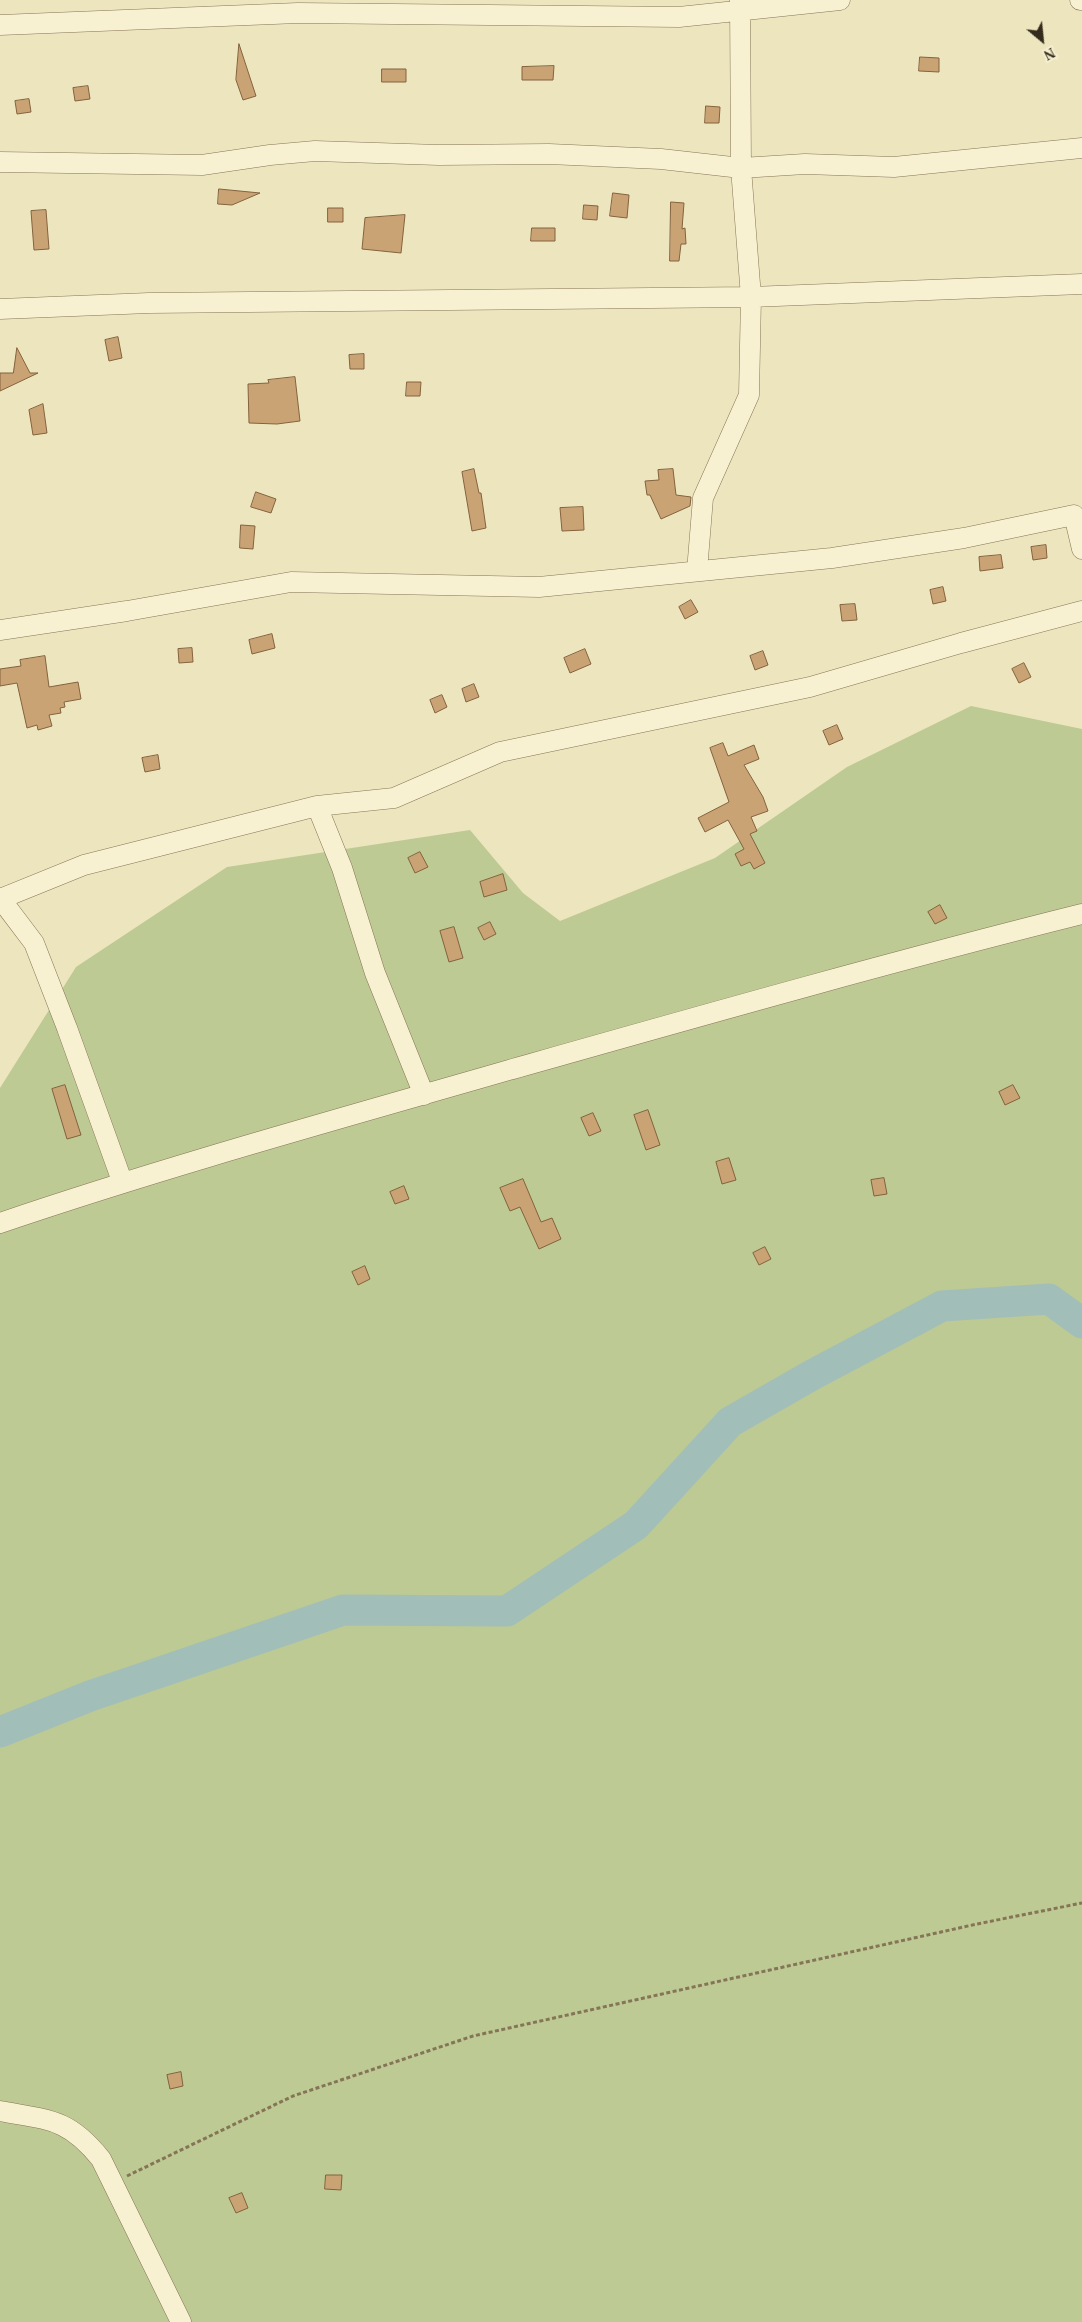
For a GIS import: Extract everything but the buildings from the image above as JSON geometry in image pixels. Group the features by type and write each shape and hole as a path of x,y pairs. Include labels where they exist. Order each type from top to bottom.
{"street":[{"path":"0,25 298,13 679,17 739,5 840,0"},
{"path":"697,570 703,498 750,395 751,297 741,168 739,5"},
{"path":"0,162 202,165 270,155 315,151 662,158 741,168 805,164 894,166 1082,148"},
{"path":"0,309 149,303 751,297 1082,284"},
{"path":"0,630 127,611 291,582 538,586 832,558 964,538 1074,515 1082,549"},
{"path":"122,1181 34,943 0,899 84,866 317,806 394,798 500,752 810,687 961,643 1082,611"},
{"path":"317,806 342,868 375,973 424,1094"},
{"path":"0,1223 122,1181 424,1094 900,960 1082,914"},
{"path":"0,2111 57,2121 86,2140 101,2159 111,2183 181,2322"}],"path":[{"path":"111,2183 293,2096 473,2036 978,1924 1082,1903"}],"green space":[{"path":"971,706 1082,729 1082,2322 0,2322 0,1088 76,967 227,867 470,830 523,893 560,921 715,858 847,767"}],"waterway":[{"path":"0,1732 90,1696 343,1610 507,1611 636,1525 730,1422 812,1375 942,1306 1049,1299 1082,1323"}]}
